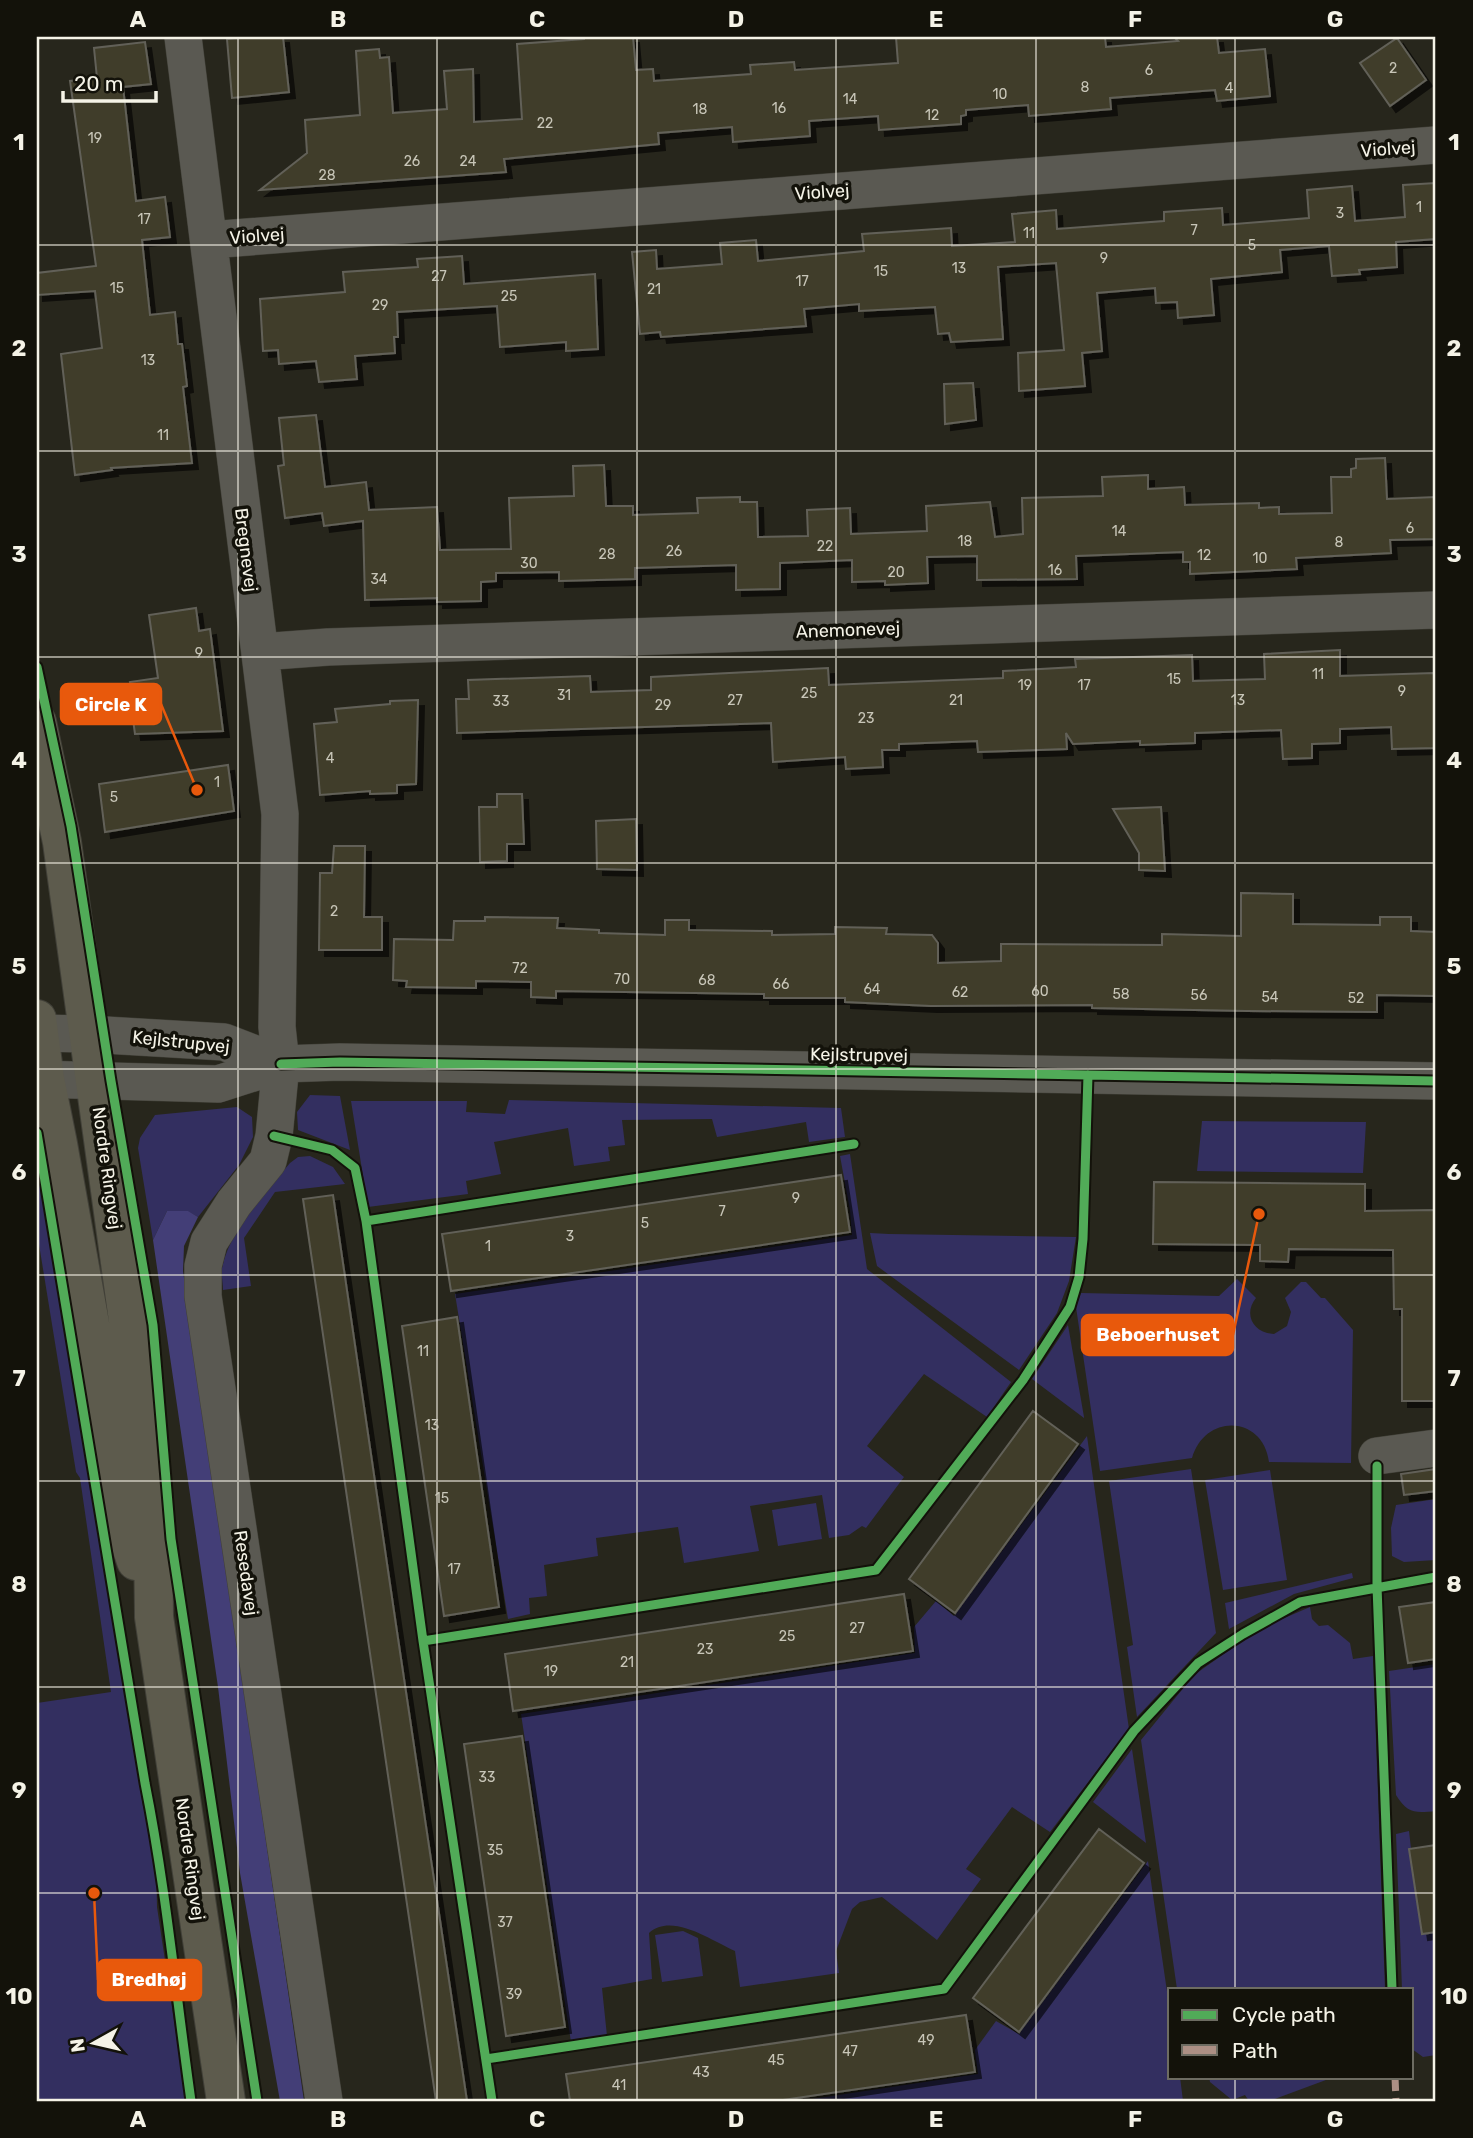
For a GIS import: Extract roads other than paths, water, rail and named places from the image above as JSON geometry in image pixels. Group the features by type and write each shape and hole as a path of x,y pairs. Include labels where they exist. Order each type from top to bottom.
{"main road":[{"name":"Nordre Ringvej","path":"37,722 62,842 139,1400 153,1537 155,1617 226,2101"},
{"name":"Nordre Ringvej","path":"37,1029 41,1079 58,1144 128,1537 155,1617"}],"street":[{"name":"Bregnevej","path":"183,37 280,814 277,1027 281,1064"},
{"name":"Violvej","path":"208,240 1436,145"},
{"name":"Anemonevej","path":"260,652 328,647 1436,610"},
{"name":"Kejlstrupvej","path":"37,1029 224,1042 281,1064"},
{"name":"Kejlstrupvej","path":"41,1079 218,1084 281,1064 368,1062 1436,1081"},
{"name":"Resedavej","path":"281,1064 274,1136 268,1161 234,1203 209,1242 203,1266 203,1296 324,2101"},
{"path":"1377,1456 1436,1448"}],"place":[{"name":"Circle K","path":"197,790"},
{"name":"Beboerhuset","path":"1259,1214"},
{"name":"Bredhøj","path":"94,1893"}]}
